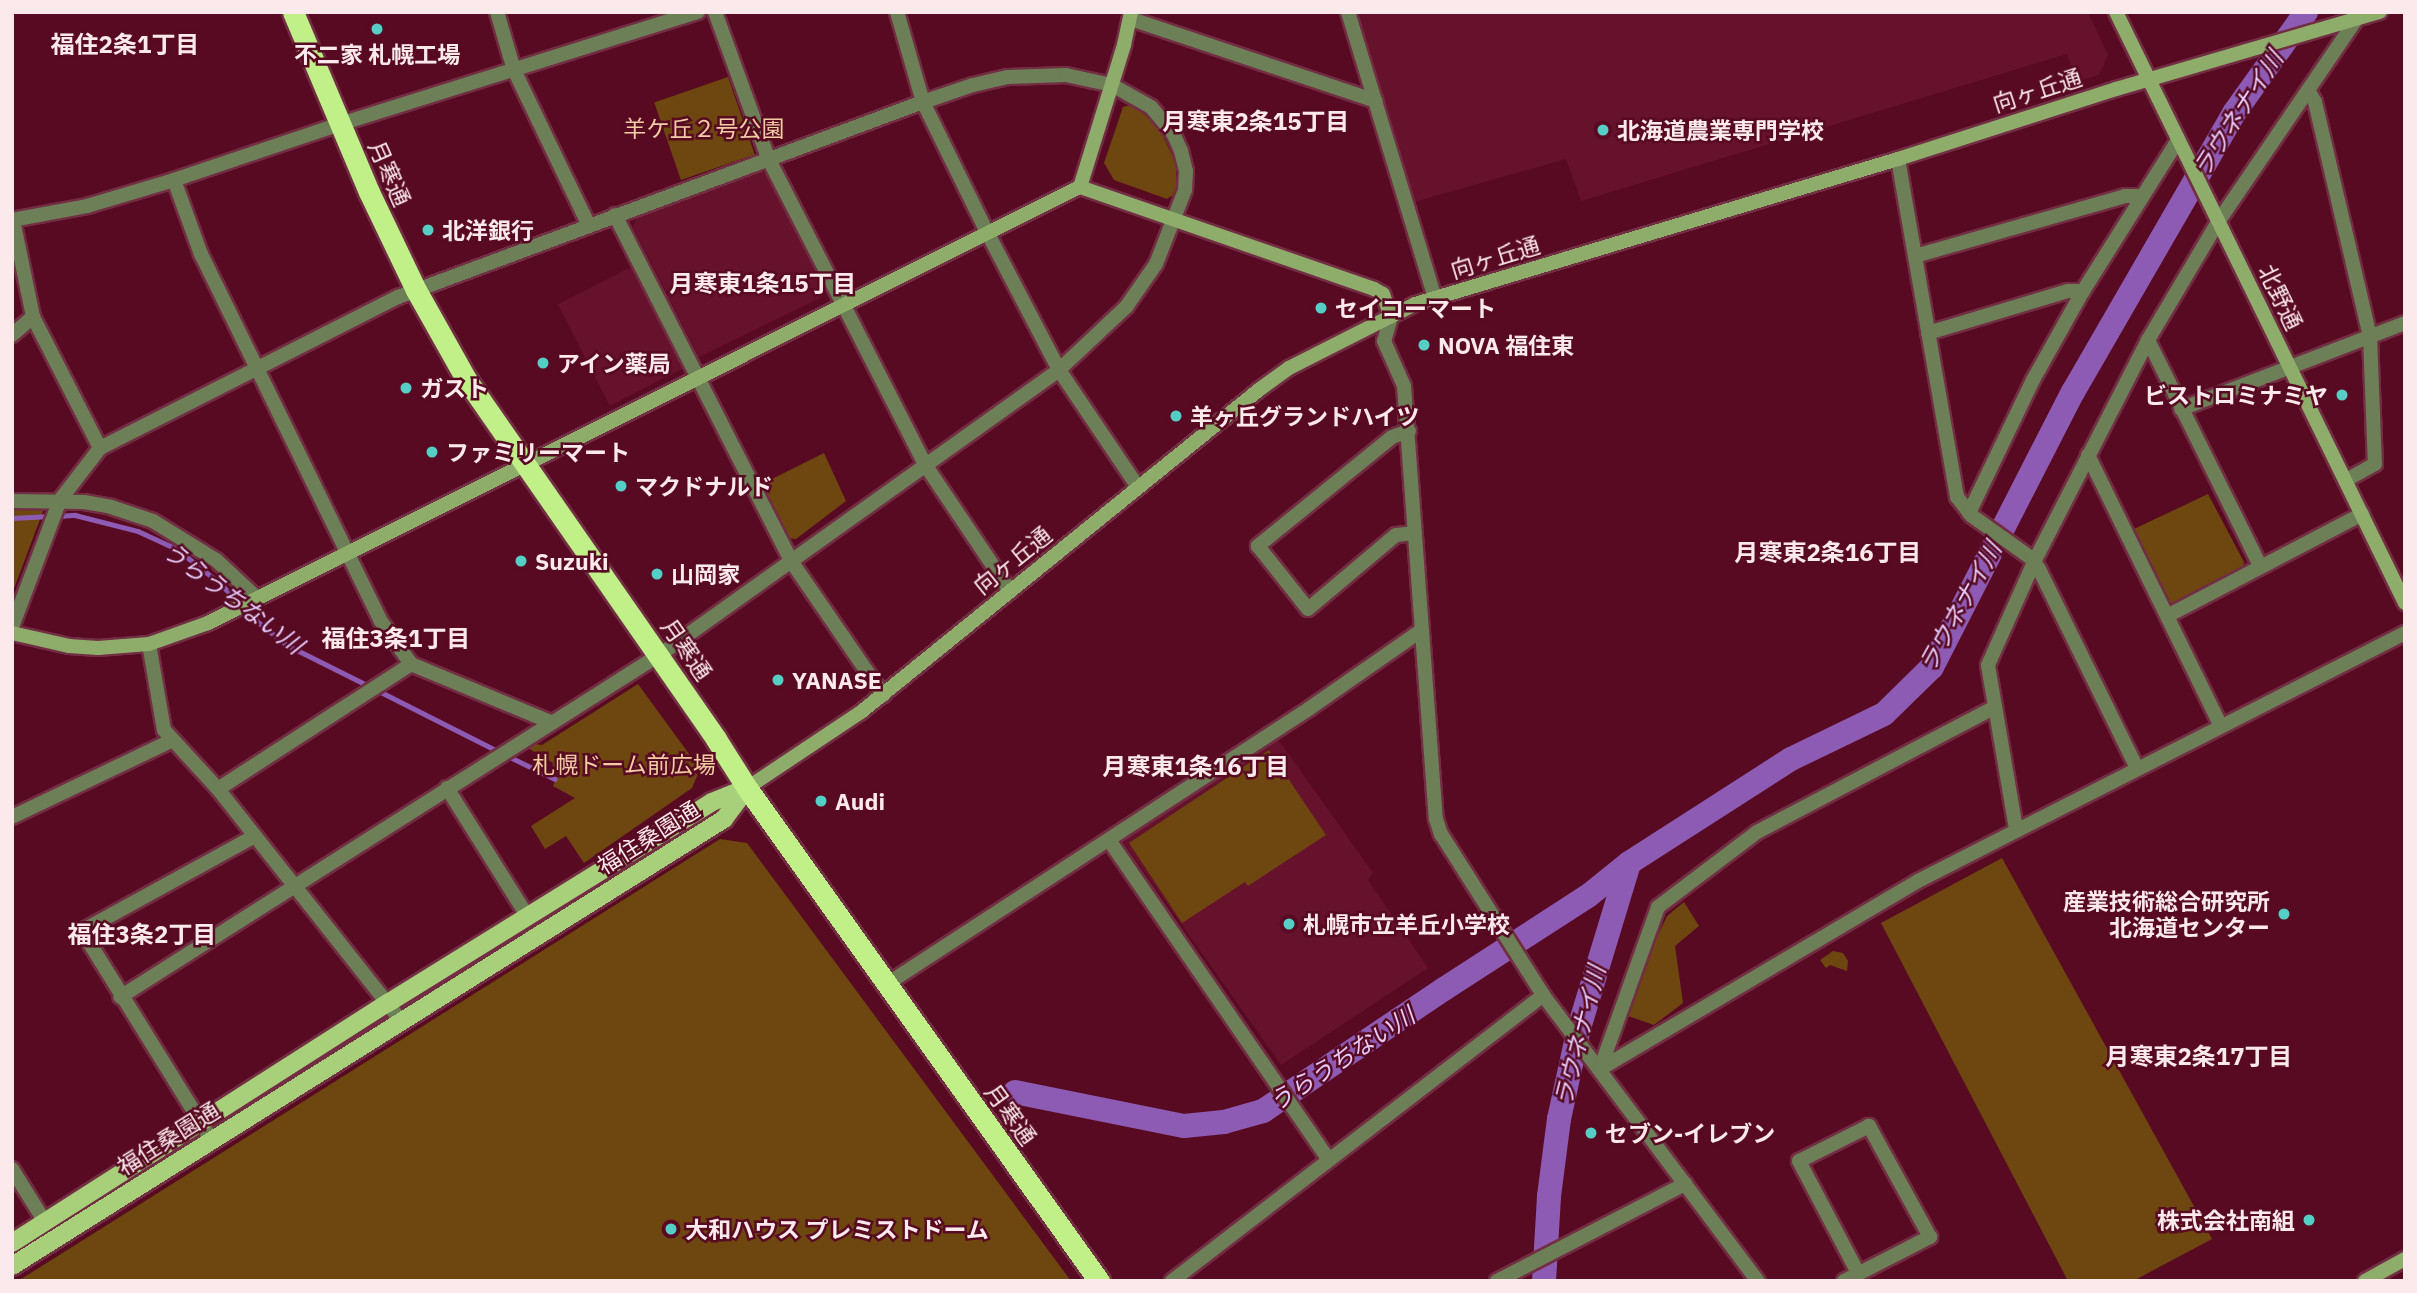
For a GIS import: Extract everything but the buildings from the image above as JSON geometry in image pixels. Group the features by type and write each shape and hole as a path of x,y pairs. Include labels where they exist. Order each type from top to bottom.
{"highway":[{"name":"月寒通","path":"293,12 340,124 416,290 466,379 659,655 747,788 1099,1281"}],"main road":[{"name":"福住桑園通","path":"12,1243 388,1003 712,802 747,788"},
{"name":"福住桑園通","path":"12,1266 724,819 747,788"}],"street":[{"path":"497,12 514,69 588,224"},
{"path":"100,448 33,317 13,220 87,206 174,180 340,124 698,12"},
{"path":"715,12 768,158 926,466 1010,591"},
{"path":"897,12 923,102 987,232 1059,370 1138,487"},
{"path":"1348,12 1435,298"},
{"name":"北野通","path":"2116,12 2405,603"},
{"name":"向ヶ丘通","path":"747,788 883,695 1289,368 1391,317 1435,298 1898,159 2150,79 2380,12"},
{"path":"1080,187 1131,15 1376,101"},
{"path":"2016,830 1988,664 2034,562 2088,454 2217,218 2356,19"},
{"path":"12,627 59,503 100,448 416,290 923,102 973,85 1008,77 1066,75 1112,85 1152,107 1173,133 1186,171 1185,190 1176,219 1156,264 1126,307 1059,370 659,655 120,997"},
{"path":"2308,90 2315,102 2370,336 2375,464 2346,480"},
{"path":"1969,513 2033,380 2083,291 2140,195 2181,144"},
{"path":"1898,159 1957,497 1969,513 2034,562 2137,768"},
{"path":"174,180 201,254 380,620 411,664 550,722"},
{"path":"12,633 69,646 98,649 149,644 208,623 1080,187 1374,289 1383,294 1391,317 1384,341 1404,386 1436,819 1441,834 1543,995 1758,1281"},
{"path":"1915,256 2140,195"},
{"path":"615,215 791,561 883,695"},
{"path":"1928,333 2068,291 2083,291"},
{"path":"12,335 33,317"},
{"path":"2181,409 2405,323"},
{"path":"2148,340 2259,566"},
{"path":"1409,431 1392,437 1258,546 1308,609 1396,535 1415,533"},
{"path":"2088,454 2221,726"},
{"path":"12,500 111,507 153,521 216,560 252,599"},
{"path":"2169,615 2362,514"},
{"path":"887,984 1109,840 1422,630"},
{"path":"1600,1069 1853,917 2016,830 2405,633"},
{"path":"149,644 164,730 218,789 401,1021"},
{"path":"218,789 411,664"},
{"path":"1600,1069 1658,907 1757,832 1995,707"},
{"path":"14,815 173,740"},
{"path":"447,788 528,917"},
{"path":"211,1139 120,997 82,931 255,836"},
{"path":"1109,840 1329,1160"},
{"path":"1172,1281 1543,995"},
{"path":"1844,1281 1862,1275 1930,1237 1868,1126 1799,1161 1862,1275"},
{"path":"12,1169 45,1222"},
{"path":"1497,1281 1685,1184"},
{"path":"2365,1281 2405,1259"}],"shaded area":[{"name":"北海道農業専門学校","path":"1351,12 2088,12 2108,55 2099,75 2076,82 2067,54 1581,201 1566,159 1414,202"},
{"path":"758,171 768,174 824,287 820,298 699,357 633,227 637,217"},
{"path":"631,267 683,369 610,406 558,304"},
{"name":"札幌市立羊丘小学校","path":"1278,739 1373,873 1368,880 1428,968 1281,1065 1124,843 1126,837"}],"green space":[{"name":"羊ケ丘２号公園","path":"728,77 755,155 681,180 654,102"},
{"path":"1133,104 1159,128 1176,163 1176,193 1167,199 1114,180 1104,163 1123,107"},
{"path":"824,453 846,501 796,539 786,538 760,485"},
{"path":"2208,494 2244,562 2243,568 2175,604 2170,602 2134,529"},
{"path":"12,505 45,506 12,594"},
{"name":"札幌ドーム前広場","path":"638,684 700,769 692,788 584,863 566,836 545,849 531,826 575,798 553,786 558,774 551,771 553,763 528,748 535,744 542,745"},
{"path":"1269,750 1326,835 1248,886 1245,882 1182,923 1129,843"},
{"path":"720,839 747,843 1071,1281 18,1281"},
{"path":"2002,858 2212,1239 2133,1281 2068,1281 1881,923"},
{"path":"1684,902 1699,926 1675,946 1683,1003 1654,1025 1628,1016 1646,960 1667,916"},
{"path":"1833,951 1843,953 1848,961 1847,971 1830,965 1826,968 1820,960"}],"waterway":[{"name":"ラウネナイ川","path":"1015,1092 1184,1126 1224,1122 1263,1111 1588,896 1629,863 1791,759 1884,714 1932,667 2073,392 2234,113 2306,12"},
{"name":"うらうちない川","path":"59,516 75,515 138,531 177,549 221,584 257,621 285,644 369,686"},
{"name":"うらうちない川","path":"12,518 50,516"},
{"name":"うらうちない川","path":"377,690 500,752"},
{"name":"うらうちない川","path":"508,756 555,779"},
{"name":"ラウネナイ川","path":"1544,1281 1549,1196 1559,1119 1579,1028 1629,863"}],"place":[{"name":"不二家 札幌工場","path":"377,29"},
{"name":"北海道農業専門学校","path":"1603,130"},
{"name":"北洋銀行","path":"428,230"},
{"name":"セイコーマート","path":"1321,308"},
{"name":"NOVA 福住東","path":"1424,345"},
{"name":"アイン薬局","path":"543,363"},
{"name":"ガスト","path":"406,388"},
{"name":"ビストロミナミヤ","path":"2342,395"},
{"name":"羊ヶ丘グランドハイツ","path":"1176,416"},
{"name":"ファミリーマート","path":"432,452"},
{"name":"マクドナルド","path":"621,486"},
{"name":"Suzuki","path":"521,561"},
{"name":"山岡家","path":"657,574"},
{"name":"YANASE","path":"778,680"},
{"name":"Audi","path":"821,801"},
{"name":"産業技術総合研究所 北海道センター","path":"2284,914"},
{"name":"札幌市立羊丘小学校","path":"1289,924"},
{"name":"セブン-イレブン","path":"1591,1133"},
{"name":"株式会社南組","path":"2309,1220"},
{"name":"大和ハウス プレミストドーム","path":"671,1229"}],"district":[{"name":"福住2条1丁目","path":"125,45"},
{"name":"月寒東2条15丁目","path":"1256,122"},
{"name":"月寒東1条15丁目","path":"763,284"},
{"name":"月寒東2条16丁目","path":"1828,553"},
{"name":"福住3条1丁目","path":"396,639"},
{"name":"月寒東1条16丁目","path":"1196,767"},
{"name":"福住3条2丁目","path":"142,935"},
{"name":"月寒東2条17丁目","path":"2199,1057"}]}
